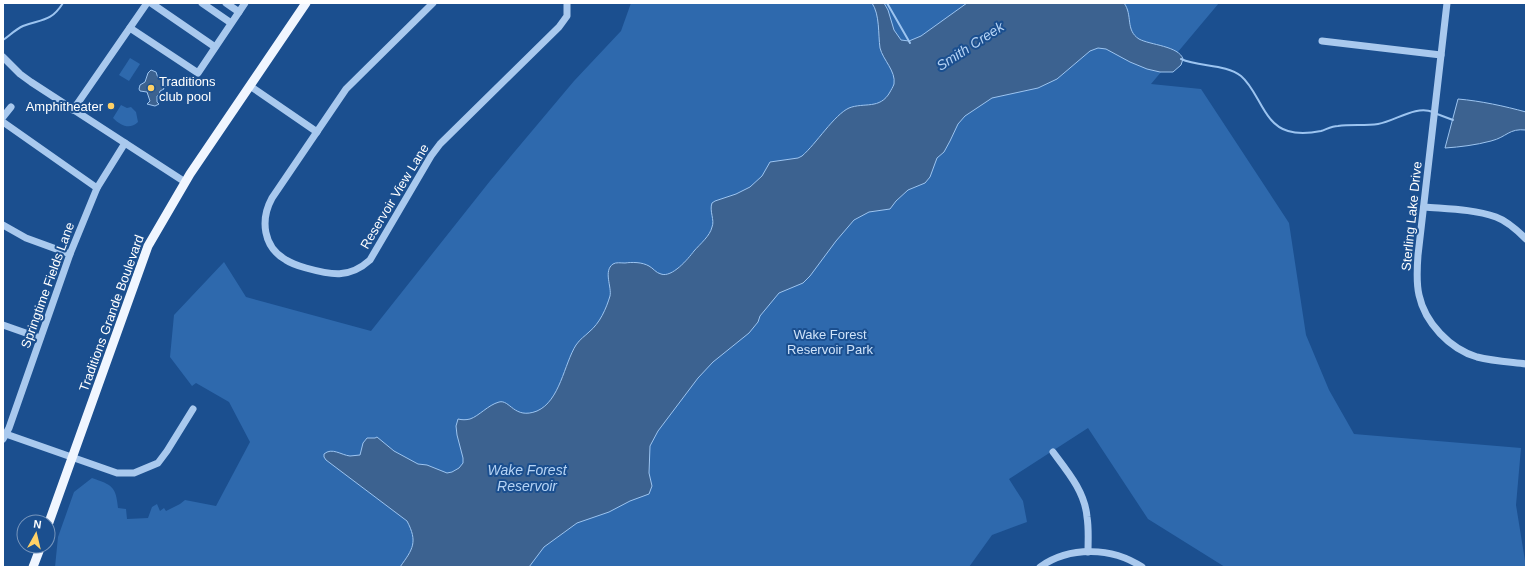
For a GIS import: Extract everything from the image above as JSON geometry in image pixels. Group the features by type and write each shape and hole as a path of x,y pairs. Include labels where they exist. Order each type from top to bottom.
{"main road":[{"name":"Traditions Grande Boulevard","path":"52,514 148,246 185,182 306,3"},
{"path":"33,567 38,554"}],"street":[{"path":"73,110 147,3"},
{"path":"151,3 215,47"},
{"path":"202,3 232,23"},
{"path":"226,3 239,12"},
{"path":"130,28 198,73 245,3"},
{"name":"Reservoir View Lane","path":"433,3 346,89 268,205 264,218 265,231 275,252 287,261 325,273 346,273 354,271 370,260 431,156 440,144 559,28 567,16 568,3"},
{"name":"Sterling Lake Drive","path":"1447,3 1418,255 1417,279 1419,295 1424,309 1433,325 1452,344 1465,352 1478,357 1526,364"},
{"path":"1322,41 1441,55"},
{"path":"3,57 26,78 185,182"},
{"path":"250,86 317,132"},
{"path":"3,117 11,107"},
{"path":"3,122 97,188"},
{"name":"Springtime Fields Lane","path":"4,436 70,254 97,188 125,143"},
{"path":"1424,207 1471,212 1497,217 1516,229 1526,239"},
{"path":"3,224 26,238 70,254"},
{"path":"3,325 40,338"},
{"path":"4,436 72,457 117,473 134,473 158,463 193,409"},
{"path":"1053,452 1073,478 1082,496 1087,516 1088,552"},
{"path":"1040,567 1050,560 1071,554 1088,552 1111,554 1134,562 1142,567"}],"green space":[{"name":"Wake Forest Reservoir Park","path":"631,3 1219,3 1151,84 1201,89 1289,223 1306,335 1329,390 1354,434 1521,448 1516,505 1526,567 1225,567 1148,519 1088,428 1009,479 1023,501 1027,522 992,535 969,567 55,567 58,537 74,492 92,478 112,487 116,495 118,508 126,509 127,519 148,518 152,507 157,504 160,511 164,508 166,511 185,500 216,506 250,442 229,402 196,383 192,386 170,357 174,315 224,262 246,297 371,331 490,181 574,81 621,31"},
{"path":"130,58 140,64 129,81 119,75"},
{"path":"121,105 127,108 131,107 136,112 138,122 132,126 126,126 122,125 113,118"}],"water":[{"name":"Wake Forest Reservoir","path":"872,3 884,3 888,10 894,30 901,40 909,41 921,36 967,3 1124,3 1128,12 1130,27 1139,39 1176,51 1183,59 1181,65 1173,72 1160,72 1147,69 1130,62 1106,49 1098,48 1090,51 1057,79 1038,88 992,98 965,116 958,124 944,152 937,158 930,177 925,183 908,190 890,209 869,212 854,220 810,276 803,283 779,293 760,316 758,322 749,333 713,362 698,378 658,431 650,446 649,473 652,486 649,494 630,501 609,512 577,523 544,547 529,567 400,567 411,550 413,540 407,521 326,460 324,454 333,451 350,456 360,455 363,443 367,438 377,437 394,451 418,464 427,465 447,473 452,472 459,468 463,463 457,435 456,426 458,419 470,419 499,402 506,403 523,413 537,411 545,406 556,391 576,345 593,328 604,311 610,296 608,275 610,267 613,264 634,262 649,266 659,273 665,274 675,271 688,259 709,234 713,224 711,209 712,203 750,187 762,176 770,162 798,158 802,156 831,123 849,108 877,103 886,98 894,84 894,79 880,48 878,19"},
{"name":"Traditions club pool","path":"151,70 156,72 158,78 166,78 168,83 168,85 163,87 164,89 160,91 159,95 157,96 157,102 159,104 155,106 147,104 150,101 147,92 140,91 139,89 140,85 145,82 148,73"},
{"path":"1458,99 1492,104 1526,112 1526,130 1516,130 1496,139 1468,146 1445,148"}],"waterway":[{"path":"3,40 23,26 50,17 63,3"},
{"name":"Smith Creek","path":"887,3 910,43"},
{"path":"1181,59 1188,62 1220,67 1235,72 1247,82 1273,122 1292,132 1309,133 1336,126 1378,124 1419,110 1433,112"},
{"path":"1437,114 1453,120"}],"place":[{"name":"Traditions club pool","path":"151,88"},
{"name":"Amphitheater","path":"111,106"}]}
